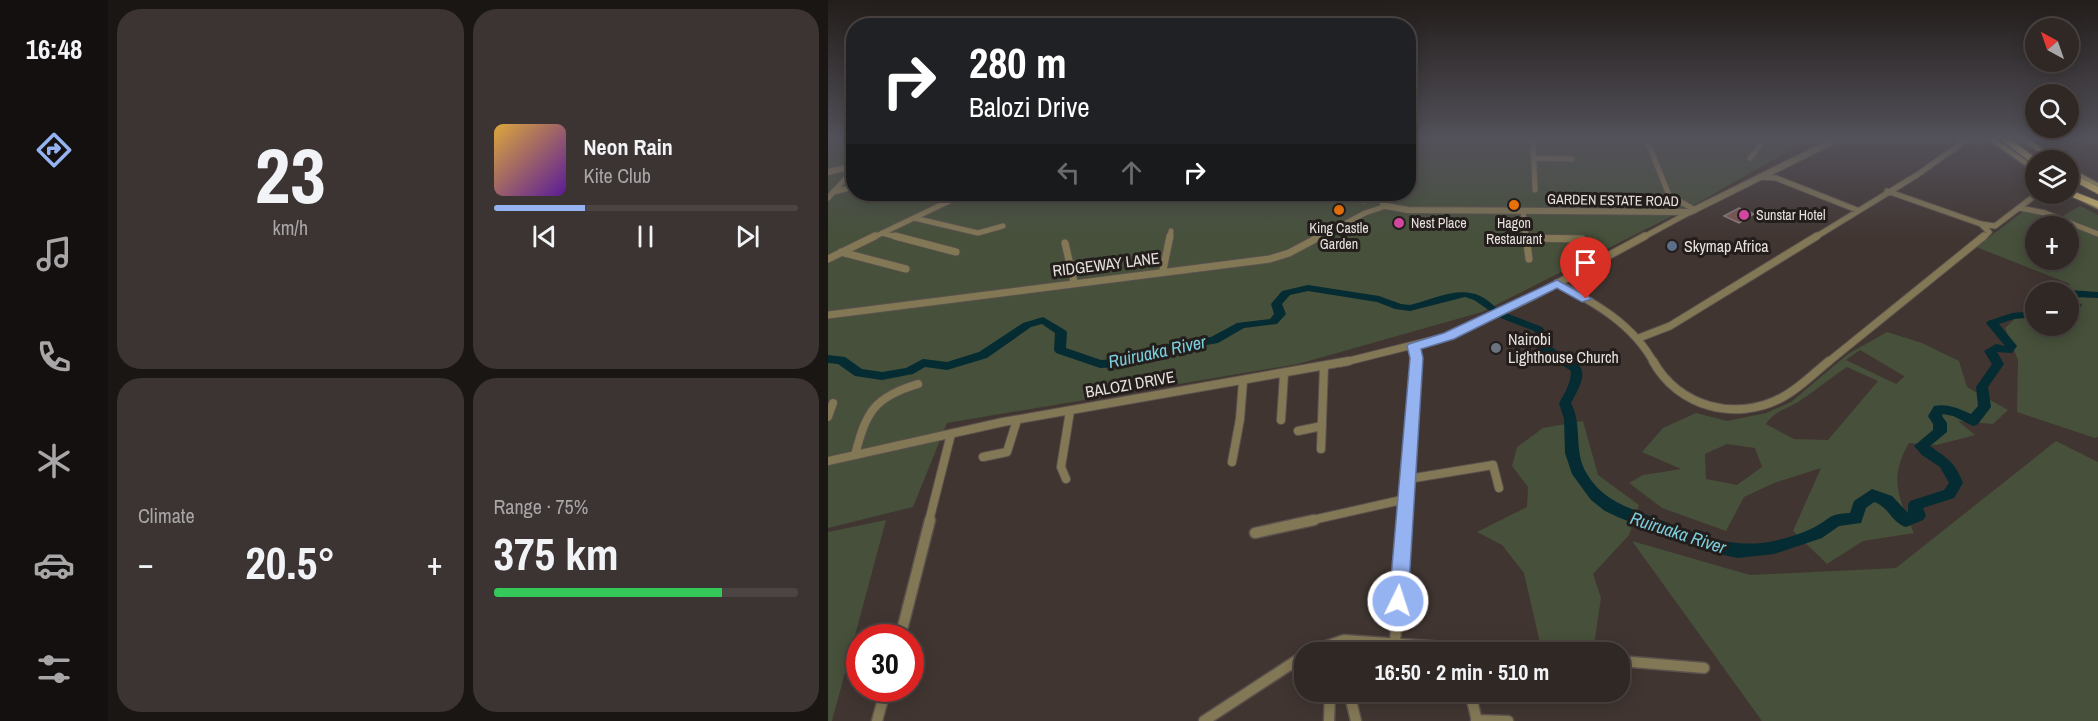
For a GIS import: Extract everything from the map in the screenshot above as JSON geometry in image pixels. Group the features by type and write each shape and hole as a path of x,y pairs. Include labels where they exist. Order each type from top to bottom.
{"highway":[{"path":"2079,179 2098,188"},
{"path":"2079,188 2098,198"},
{"path":"2079,196 2098,205"}],"main road":[{"path":"2079,176 2098,188"}],"street":[{"path":"1535,172 1535,190"},
{"path":"1660,172 1669,195 1693,211"},
{"path":"1768,172 1776,178 1857,210"},
{"name":"GARDEN ESTATE ROAD","path":"1386,207 1408,210 1660,214 1693,211 1768,172"},
{"path":"1639,338 1670,326 1922,172"},
{"path":"830,195 846,176"},
{"path":"1759,177 1776,178"},
{"path":"830,195 846,190"},
{"path":"1887,191 1981,224 1998,226 2025,204"},
{"path":"828,259 949,201"},
{"path":"1366,201 1378,209"},
{"path":"1381,201 1386,207"},
{"name":"RIDGEWAY LANE","path":"828,315 1163,270 1277,258 1386,207"},
{"path":"2020,208 2050,215 2098,234"},
{"path":"1523,211 1529,259"},
{"name":"BALOZI DRIVE","path":"828,461 1017,420 1324,366 1449,336 1557,283 1693,211"},
{"path":"1660,214 1670,217 1672,222"},
{"path":"914,218 978,233 1003,226"},
{"path":"1557,283 1601,307 1639,338 1669,383 1700,402 1726,411 1784,398 1989,232 1981,224"},
{"path":"1163,270 1171,231"},
{"path":"882,233 956,252"},
{"path":"1526,238 1558,237 1566,241 1582,239"},
{"path":"1065,243 1074,282"},
{"path":"841,252 906,269"},
{"path":"1339,642 1344,640 1395,642 1417,358 1414,346"},
{"path":"1321,449 1324,366"},
{"path":"1281,420 1284,374"},
{"path":"1232,462 1240,419 1243,381"},
{"path":"855,455 863,424 872,406 896,390 918,384"},
{"path":"828,417 833,403"},
{"path":"1066,479 1061,467 1070,411"},
{"path":"983,457 1007,452 1017,420"},
{"path":"1298,431 1322,426"},
{"path":"904,624 951,434"},
{"path":"1408,479 1493,465 1499,488"},
{"path":"1255,533 1406,498"},
{"path":"1204,721 1294,662"},
{"path":"1630,662 1704,668"},
{"path":"877,721 882,702"},
{"path":"1329,721 1330,702"},
{"path":"1351,702 1356,721"},
{"path":"1472,702 1477,720 1508,721"}],"green space":[{"path":"828,172 846,172 846,201 1416,201 1416,172 1753,172 1696,204 1482,312 1298,364 947,423 913,507 828,528"},
{"path":"2080,206 2098,215 2098,437 2095,438 2017,412 2018,360 2005,328 2025,310 2025,336 2079,336 2079,282 2065,282 2034,270 2079,270 2079,216 2063,216"},
{"path":"2024,211 2042,216 2025,216 2025,266 1976,247"},
{"path":"1887,332 1922,343 1959,361 1967,387 2008,410 1993,424 1958,421 1975,435 1937,445 1909,443 1897,478 1900,499 1914,533 1863,541 1827,564 1793,531 1821,468 1774,483 1744,497 1726,531 1662,508 1629,483 1643,475 1681,469 1642,452 1663,428 1696,413 1727,421 1766,413 1791,402 1848,354","holes":["1860,350 1904,376 1904,377 1896,384 1846,360","1847,367 1878,381 1828,440 1794,439 1766,424 1778,413 1807,396","1727,444 1755,448 1762,467 1737,485 1706,479 1705,454"]},
{"path":"1583,421 1598,475 1639,505 1629,535 1593,574 1601,598 1594,642 1540,642 1524,573 1502,545 1477,532 1527,507 1528,487 1512,466 1517,447 1543,428"},
{"path":"2056,441 2098,462 2098,721 1762,721 1632,541 1750,575 1896,568"},
{"path":"886,520 858,624 846,624 846,669 832,721 828,721 828,532"}],"building":[{"name":"Sunstar Hotel","path":"1739,208 1754,214 1739,223 1724,216"}],"waterway":[{"name":"Ruiruaka River","path":"828,359 841,360 859,373 882,376 909,371 923,363 947,366 983,355 1027,325 1043,320 1061,332 1060,350 1100,364 1120,363 1146,352 1214,340 1241,325 1273,322 1280,314 1276,304 1286,293 1308,288 1379,299 1399,307 1410,308 1465,294 1478,298 1493,310"},
{"name":"Ruiruaka River","path":"2079,294 2098,295"},
{"name":"Ruiruaka River","path":"1502,315 1538,329 1545,339 1541,345 1574,366 1577,371 1573,389 1565,403 1571,419 1571,447 1579,474 1596,496 1610,507 1625,514 1705,544 1738,551 1756,551 1816,533 1835,520 1856,519 1859,505 1872,495 1887,500 1906,521 1918,516 1915,505 1949,494 1956,483 1949,467 1921,446 1940,432 1940,423 1935,416 1939,409 1956,412 1973,421 1985,407 1982,387 1998,364 1990,351 1996,348 2008,350 2011,346 1992,323 2012,316 2025,315"}],"place":[{"name":"Hagon Restaurant","path":"1514,205"},
{"name":"King Castle Garden","path":"1339,210"},
{"name":"Sunstar Hotel","path":"1744,215"},
{"name":"Nest Place","path":"1399,223"},
{"name":"Skymap Africa","path":"1672,246"},
{"name":"Nairobi Lighthouse Church","path":"1496,348"}],"route":[{"path":"1398,601 1417,358 1414,346 1449,336 1557,283 1586,299"}]}
